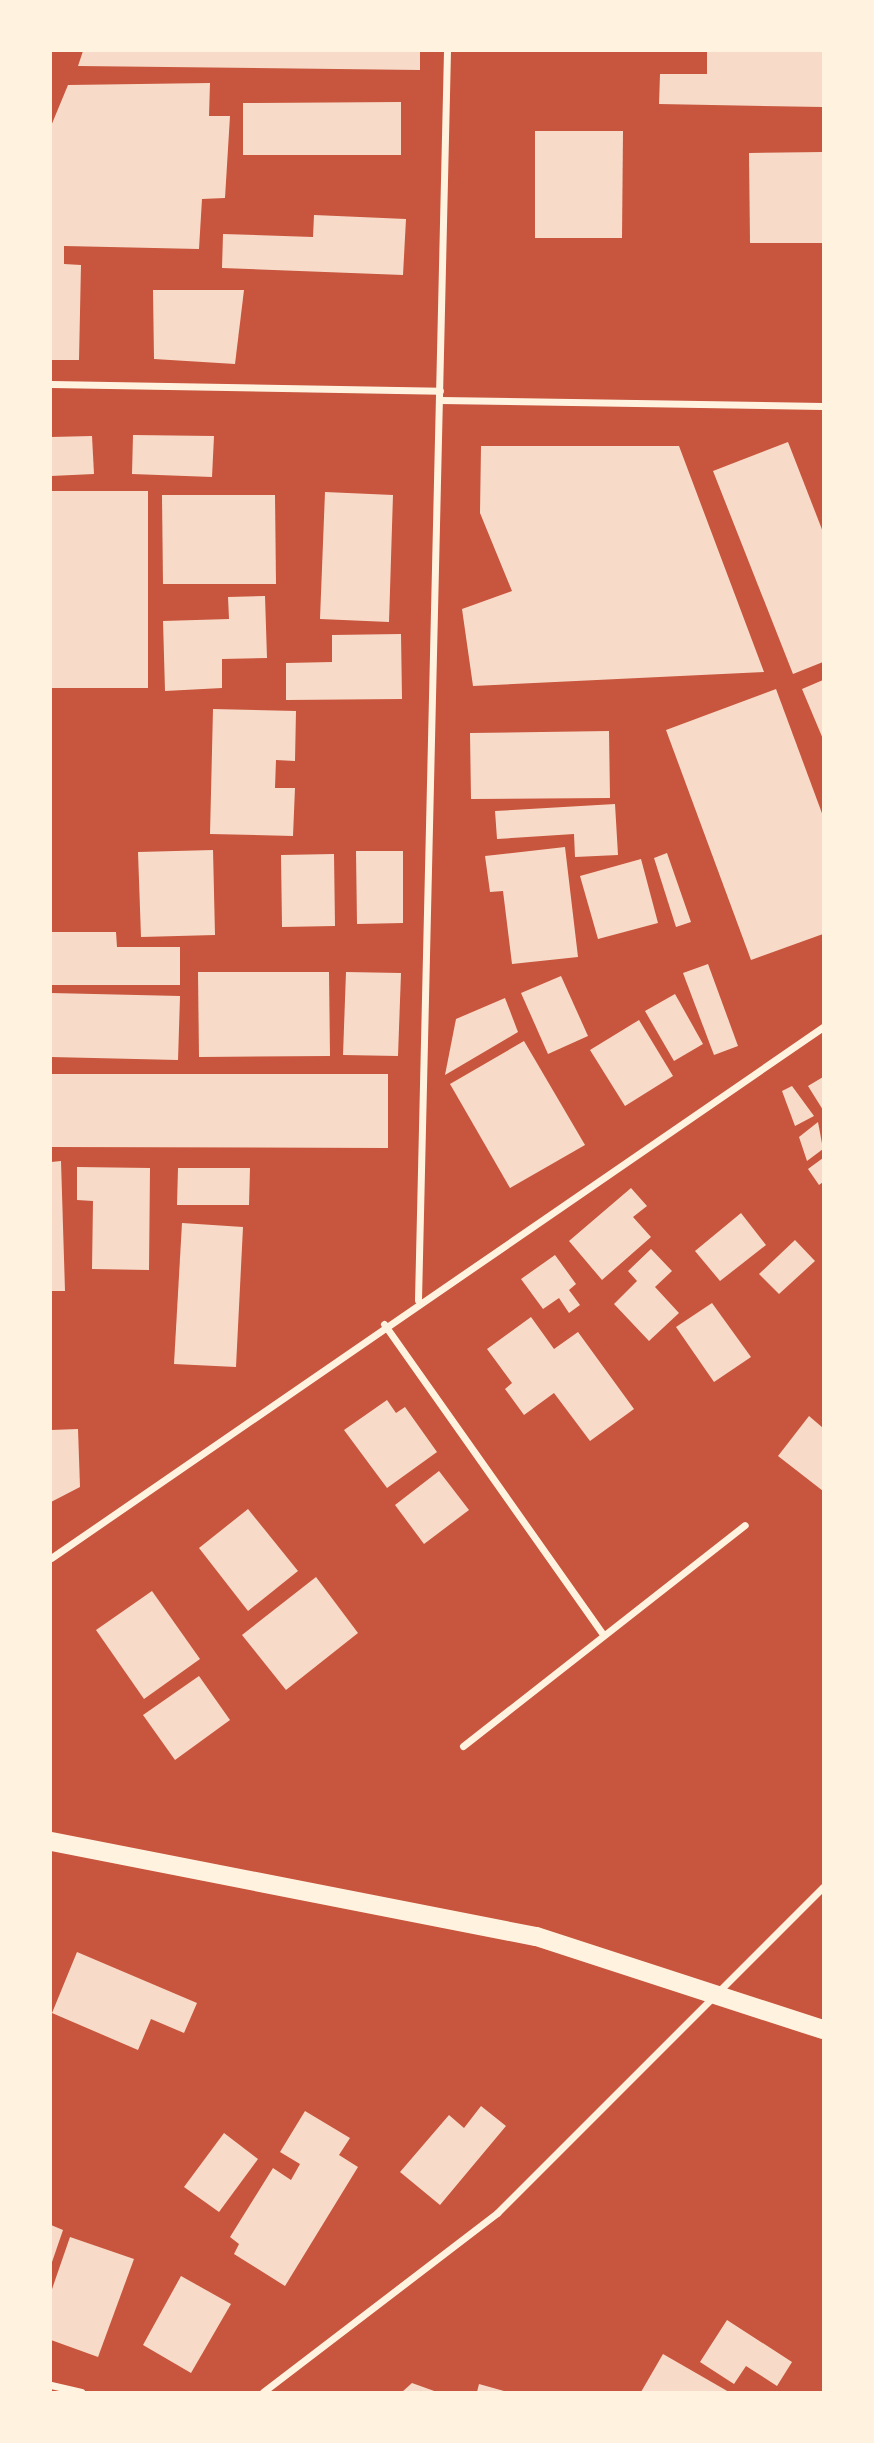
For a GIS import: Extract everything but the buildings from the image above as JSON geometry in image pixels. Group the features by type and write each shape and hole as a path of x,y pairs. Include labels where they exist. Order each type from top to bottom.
{"highway":[{"path":"51,1841 536,1936 714,1991 823,2029"}],"street":[{"path":"418,1300 447,51"},
{"path":"51,384 440,391"},
{"path":"440,400 823,406"},
{"path":"51,1558 418,1300 823,1027"},
{"path":"384,1324 603,1635"},
{"path":"463,1746 745,1525"},
{"path":"262,2392 497,2213 714,1991 823,1888"},
{"path":"51,2385 80,2392"}]}
